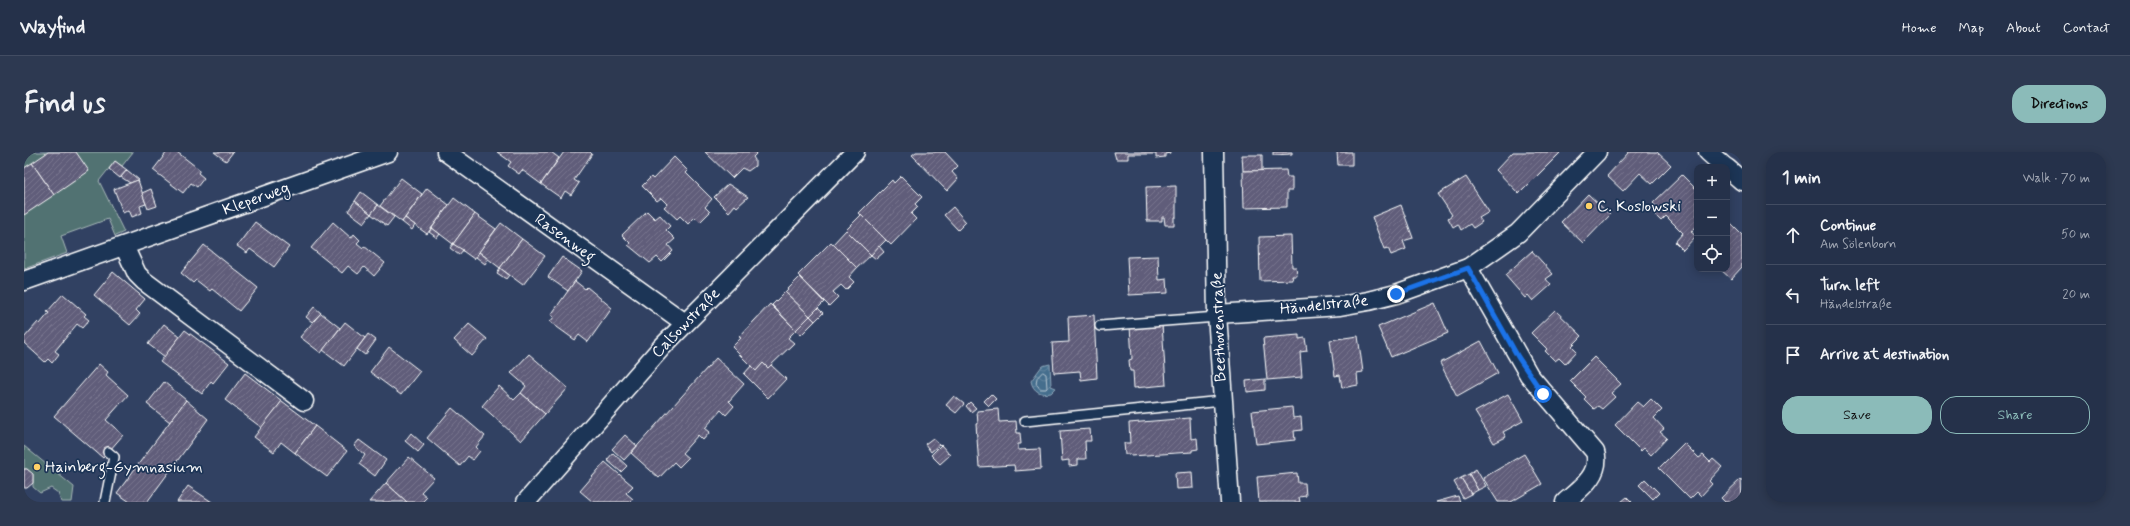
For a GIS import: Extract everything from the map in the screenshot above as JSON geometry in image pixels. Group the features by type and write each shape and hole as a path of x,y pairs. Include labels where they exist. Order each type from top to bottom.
{"street":[{"name":"Kleperweg","path":"24,281 388,152"},
{"name":"Rasenweg","path":"446,152 685,324"},
{"name":"Calsowstraße","path":"526,502 685,324 855,152"},
{"name":"Beethovenstraße","path":"1214,152 1217,315 1230,502"},
{"name":"Händelstraße","path":"1217,315 1340,306 1368,301 1396,294 1468,268 1518,233 1597,152"},
{"path":"1708,152 1722,164"},
{"path":"1730,171 1742,181"},
{"path":"124,246 137,274 144,281 304,401"},
{"path":"1468,268 1529,375 1595,452 1597,459 1590,479 1565,502"}],"lane":[{"path":"1100,326 1217,315"},
{"path":"1025,421 1222,401"},
{"path":"105,502 114,457 108,452"}],"green space":[{"path":"24,152 133,152 122,166 115,161 99,181 124,232 115,236 108,219 61,236 67,253 24,269"},
{"name":"Hainberg-Gymnasium","path":"24,446 74,487 72,502 61,502 58,493 51,488 40,493 33,487 33,474 27,469 24,469"}],"water":[{"path":"1050,364 1051,386 1056,388 1051,393 1044,394 1038,392 1034,388 1031,381 1042,366"}],"building":[{"path":"48,152 76,152 89,171 54,195 32,163"},
{"path":"167,152 177,152 200,170 198,173 204,178 197,187 191,183 183,193 153,170"},
{"path":"214,152 233,152 226,161"},
{"path":"497,152 551,152 559,158 541,184 522,170 519,174 508,166 511,162"},
{"path":"564,152 590,152 592,154 574,180 579,183 571,195 565,191 561,198 541,184"},
{"path":"705,152 758,152 753,157 755,160 755,166 748,171 742,168 732,178"},
{"path":"916,152 945,152 958,166 952,172 958,179 947,191 912,155"},
{"path":"1114,152 1170,153 1165,154 1165,157 1156,158 1156,154 1128,154 1128,159 1116,159"},
{"path":"1273,152 1292,152 1292,154 1273,155"},
{"path":"1337,152 1352,152 1352,165 1338,165"},
{"path":"1513,152 1561,152 1519,194 1496,170"},
{"path":"1629,152 1657,152 1671,165 1652,184 1640,173 1623,191 1607,176"},
{"path":"1242,155 1262,155 1262,171 1243,171"},
{"path":"674,157 688,171 686,173 712,199 705,207 710,212 700,222 695,217 688,224 680,216 677,219 664,207 667,204 661,198 657,201 642,186 651,177 653,179"},
{"path":"115,161 127,170 120,178 109,169"},
{"path":"32,163 54,195 24,215 24,168"},
{"path":"127,170 139,180 130,183 121,177"},
{"path":"1286,170 1287,177 1292,177 1292,191 1287,191 1287,207 1244,208 1243,171"},
{"path":"1682,175 1694,187 1694,229 1691,232 1694,234 1694,238 1683,250 1675,242 1683,233 1666,216 1661,221 1651,211 1656,206 1653,203"},
{"path":"901,176 922,197 915,204 918,207 911,214 916,219 891,245 859,213 892,180 894,183"},
{"path":"1466,177 1489,212 1479,218 1482,222 1473,228 1470,224 1461,230 1458,224 1453,227 1448,218 1452,215 1438,194"},
{"path":"401,178 422,194 402,222 380,206"},
{"path":"138,180 146,204 140,206 142,213 132,217 129,210 123,213 114,189"},
{"path":"728,184 748,197 737,207 735,205 729,212 714,197"},
{"path":"1176,186 1176,217 1174,217 1174,225 1165,225 1164,217 1162,217 1162,221 1147,221 1146,187"},
{"path":"427,188 449,205 427,234 405,218"},
{"path":"151,189 157,206 148,209 142,193"},
{"path":"361,192 378,205 371,214 355,201"},
{"path":"1588,194 1610,215 1583,243 1561,222"},
{"path":"454,198 475,214 453,244 432,228"},
{"path":"355,201 371,214 364,223 348,211"},
{"path":"378,205 394,217 387,226 371,214"},
{"path":"1401,205 1413,238 1403,241 1406,249 1391,255 1388,248 1384,249 1372,217"},
{"path":"953,207 966,222 958,230 944,215"},
{"path":"647,211 655,219 660,215 670,226 666,230 675,239 668,245 673,251 662,262 657,257 650,263 628,245 630,243 622,235"},
{"path":"475,214 496,229 474,259 453,244"},
{"path":"861,215 886,240 871,255 846,230"},
{"path":"405,218 415,225 412,230 402,222"},
{"path":"255,222 289,247 274,267 250,249 247,253 237,246"},
{"path":"333,222 351,238 354,234 360,240 357,243 363,248 364,246 385,263 374,276 364,267 358,274 348,266 342,273 311,248"},
{"path":"501,223 522,239 500,268 479,252"},
{"path":"1730,223 1742,235 1742,267 1731,279 1723,272 1730,272"},
{"path":"432,228 440,234 437,238 429,232"},
{"path":"846,230 871,255 857,268 833,244"},
{"path":"1291,236 1292,267 1296,267 1297,276 1292,276 1293,280 1260,281 1259,237"},
{"path":"522,239 545,256 523,285 500,268"},
{"path":"831,242 857,268 849,277 854,282 846,290 841,285 833,292 838,297 829,306 798,275"},
{"path":"453,244 463,250 459,255 450,248"},
{"path":"204,245 258,288 239,311 212,289 210,291 196,280 193,283 181,273"},
{"path":"879,246 884,252 876,259 871,255"},
{"path":"1532,251 1553,274 1546,279 1551,285 1533,301 1528,295 1525,298 1505,275"},
{"path":"479,252 488,259 485,264 476,257"},
{"path":"1158,256 1159,280 1167,279 1168,293 1129,295 1127,257"},
{"path":"562,257 582,271 568,291 548,277"},
{"path":"500,268 509,275 506,279 497,273"},
{"path":"113,272 145,299 136,310 140,314 130,325 94,295"},
{"path":"800,277 824,302 810,316 785,292"},
{"path":"575,281 585,289 587,287 612,308 588,342 579,335 575,340 550,322 554,317 551,315"},
{"path":"785,292 810,316 796,330 772,305"},
{"path":"63,294 86,314 84,316 89,320 82,328 77,324 55,351 59,354 52,363 48,359 45,362 24,343 24,338 38,322 40,324 49,313 47,312"},
{"path":"1435,303 1448,333 1391,357 1378,327"},
{"path":"770,304 796,330 788,338 794,343 768,368 763,363 756,371 732,347 741,338 739,337"},
{"path":"314,307 321,313 312,322 306,317"},
{"path":"818,308 823,313 815,321 810,316"},
{"path":"1555,310 1582,336 1572,346 1577,351 1565,364 1559,358 1555,361 1545,351 1547,349 1531,333"},
{"path":"321,313 340,328 321,353 300,337"},
{"path":"1094,315 1097,378 1081,380 1080,371 1054,373 1052,343 1069,342 1068,317"},
{"path":"810,316 815,321 801,335 796,330"},
{"path":"345,322 365,338 344,366 323,350"},
{"path":"164,324 180,337 165,357 148,344"},
{"path":"469,324 487,339 472,356 454,340"},
{"path":"1162,324 1166,385 1134,388 1133,371 1130,371 1129,360 1132,359 1130,326"},
{"path":"185,330 229,363 213,383 211,381 202,394 160,362"},
{"path":"368,334 376,340 365,355 357,349"},
{"path":"1299,335 1299,339 1305,338 1307,351 1300,352 1302,377 1267,380 1263,338"},
{"path":"1358,336 1363,372 1357,373 1358,385 1342,388 1340,375 1335,376 1330,340"},
{"path":"1481,341 1498,373 1457,396 1440,363"},
{"path":"389,347 420,371 401,395 370,372"},
{"path":"529,354 568,388 545,414 521,393 526,386 511,373"},
{"path":"1594,357 1621,384 1611,393 1615,397 1602,409 1598,406 1594,409 1584,399 1586,397 1570,381"},
{"path":"716,358 744,384 729,401 734,406 726,415 721,410 705,428 710,432 703,440 698,435 682,453 688,458 679,467 674,462 659,478 631,453"},
{"path":"763,363 768,368 771,365 786,379 768,398 744,374 751,366 756,371"},
{"path":"99,364 108,372 106,375 128,395 106,420 123,435 103,458 54,416"},
{"path":"245,373 282,401 262,428 225,400"},
{"path":"1265,379 1265,390 1247,392 1246,381"},
{"path":"164,382 186,400 170,422 147,404"},
{"path":"499,386 514,400 521,393 545,414 521,441 482,406"},
{"path":"991,394 996,399 989,406 984,401"},
{"path":"1508,394 1523,421 1503,432 1506,437 1494,443 1475,412"},
{"path":"954,396 964,404 956,413 946,405"},
{"path":"1651,399 1662,410 1654,418 1664,429 1660,432 1667,438 1651,455 1644,448 1641,451 1615,425 1637,402 1643,407"},
{"path":"186,400 208,419 147,502 130,502 117,493"},
{"path":"282,401 315,426 295,453 281,442 274,452 254,437"},
{"path":"970,402 976,408 971,412 966,406"},
{"path":"1292,407 1293,418 1301,417 1302,430 1294,431 1295,440 1256,444 1252,411"},
{"path":"452,408 485,436 476,447 480,451 473,460 468,456 460,466 427,438"},
{"path":"998,409 999,422 1016,421 1017,433 1020,433 1021,444 1018,444 1018,450 1040,449 1041,469 1015,471 1014,465 979,467 976,424 978,424 977,411"},
{"path":"1190,418 1191,439 1197,438 1198,449 1192,450 1192,452 1131,456 1131,454 1125,454 1124,443 1130,443 1129,423"},
{"path":"315,426 347,451 327,477 295,453"},
{"path":"1090,429 1091,441 1085,441 1086,459 1078,459 1078,465 1069,466 1069,460 1062,461 1060,431"},
{"path":"411,433 424,445 418,452 405,441"},
{"path":"625,435 637,446 624,460 612,449"},
{"path":"933,438 939,445 931,452 925,444"},
{"path":"359,440 386,460 375,476 359,464 365,455 354,446"},
{"path":"1684,443 1699,458 1703,455 1710,462 1713,459 1722,467 1709,481 1712,484 1701,496 1697,492 1690,499 1659,468"},
{"path":"941,445 950,455 940,464 931,455"},
{"path":"613,453 627,466 621,472 607,460"},
{"path":"1524,454 1542,484 1511,502 1498,502 1483,478"},
{"path":"409,457 434,478 421,492 427,497 422,502 407,502 386,483"},
{"path":"605,462 633,486 626,493 633,499 630,502 593,502 580,491"},
{"path":"24,469 27,469 33,474 33,483 27,488 24,488"},
{"path":"1476,469 1486,486 1478,490 1469,474"},
{"path":"1192,472 1193,488 1176,489 1175,473"},
{"path":"1297,473 1298,483 1305,483 1306,496 1299,497 1300,502 1259,502 1257,477"},
{"path":"1469,474 1478,490 1471,494 1461,478"},
{"path":"1461,478 1471,494 1463,498 1454,482"},
{"path":"1645,479 1659,493 1653,499 1639,485"},
{"path":"1741,479 1742,502 1725,502 1721,498"},
{"path":"386,483 407,502 369,502"},
{"path":"188,486 212,502 177,502"},
{"path":"1458,496 1460,502 1436,502 1454,497"},
{"path":"1627,497 1632,502 1621,502"}],"place":[{"name":"C. Koslowski","path":"1589,206"},
{"name":"Hainberg-Gymnasium","path":"37,467"}],"route":[{"path":"1396,294 1468,268 1518,357 1543,394"}]}
